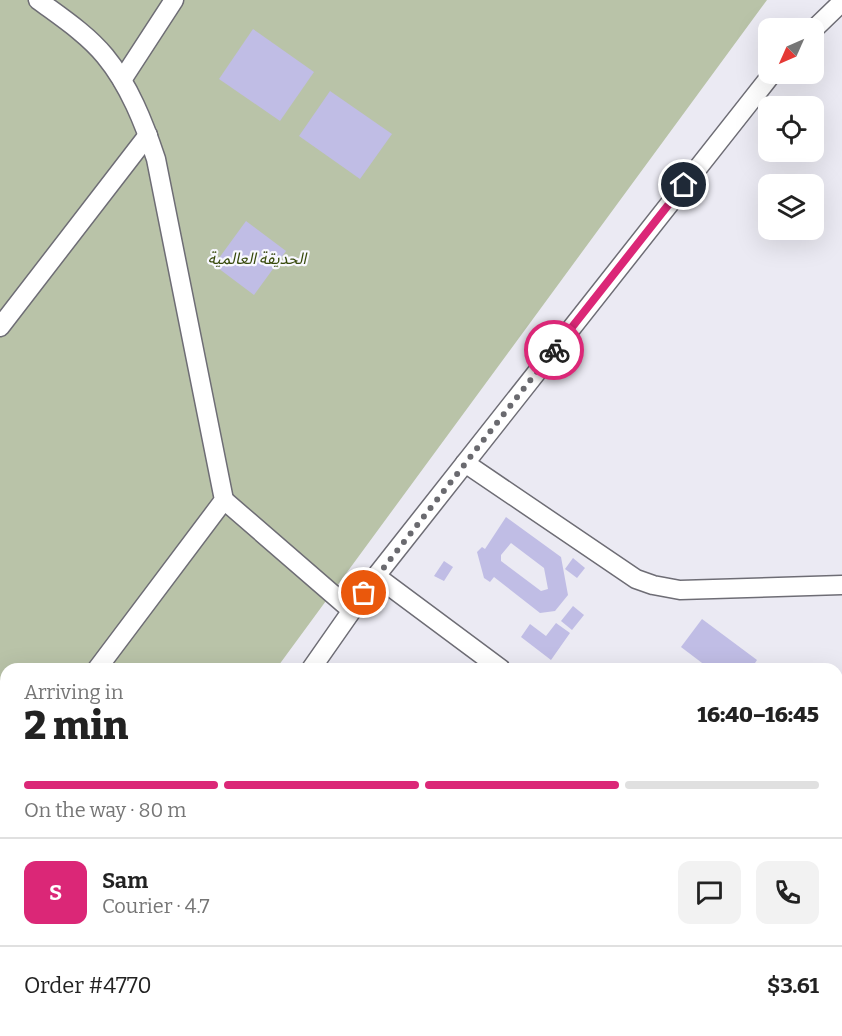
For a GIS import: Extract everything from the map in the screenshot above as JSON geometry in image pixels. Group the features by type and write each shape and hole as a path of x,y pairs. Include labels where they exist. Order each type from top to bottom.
{"street":[{"path":"38,0 83,34 104,55 122,80 148,135 156,159 224,500 351,610"},
{"path":"122,80 174,0"},
{"path":"824,19 842,2"},
{"path":"315,663 376,576 764,84"},
{"path":"0,327 148,135"},
{"path":"465,463 636,579 653,585 680,590 842,585"},
{"path":"102,663 224,500"},
{"path":"376,576 493,663"}],"green space":[{"name":"الحديقة العالمية","path":"0,0 767,0 280,663 0,663"}],"building":[{"path":"253,29 314,72 280,121 219,79"},
{"path":"330,91 392,134 360,179 299,136"},
{"path":"246,221 286,251 254,295 214,265"},
{"path":"506,517 561,557 568,595 555,611 540,613 494,577 490,582 484,578 477,552 482,547 485,549","holes":["511,543 544,568 548,589 541,591 501,561 501,555"]},
{"path":"573,558 585,568 577,578 565,569"},
{"path":"444,561 453,567 444,581 434,576"},
{"path":"573,606 584,615 572,630 561,621"},
{"path":"702,619 757,660 755,663 702,663 681,647"},
{"path":"556,623 570,633 551,660 521,637 530,624 546,636"}],"way so far":[{"path":"364,593 554,350"}],"route":[{"path":"554,350 684,185"}]}
